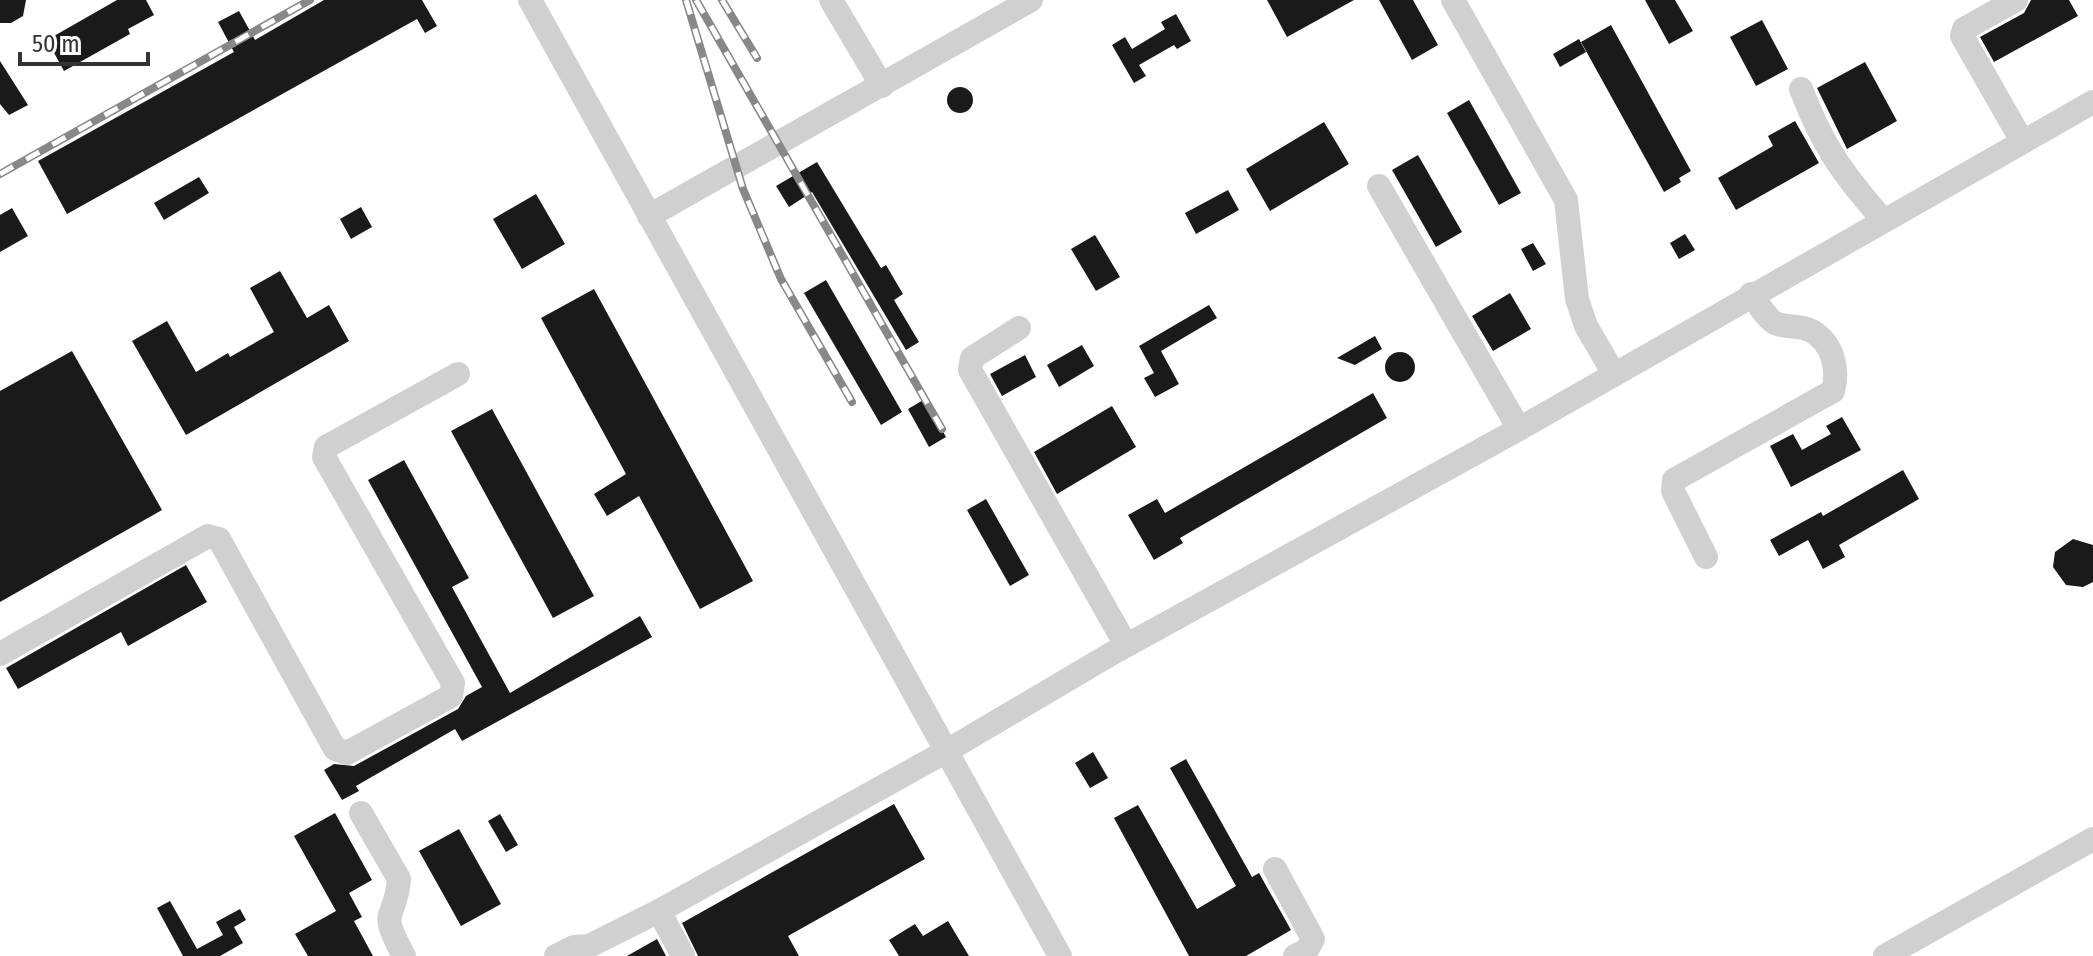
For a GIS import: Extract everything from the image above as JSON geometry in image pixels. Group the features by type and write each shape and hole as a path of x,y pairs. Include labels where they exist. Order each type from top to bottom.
{"lane":[{"path":"530,0 1060,956"},
{"path":"831,0 882,86"},
{"path":"649,216 1031,0"},
{"path":"1453,0 1566,200 1577,299 1586,326 1614,374"},
{"path":"2016,0 1964,29 1962,36 2022,141"},
{"path":"1801,89 1815,126 1841,173 1883,220"},
{"path":"556,956 574,947 589,946 659,911 945,752 1126,645 1519,429 1751,294 2093,102"},
{"path":"1379,186 1519,429"},
{"path":"1706,557 1673,491 1674,480 1833,391 1836,377 1834,360 1826,345 1811,330 1772,321 1751,294"},
{"path":"1019,328 972,358 970,370 1126,645"},
{"path":"0,654 208,536 219,539 335,749 347,753 451,696 453,683 324,457 326,447 458,374"},
{"path":"361,813 399,879 387,916 389,928 404,956"},
{"path":"1885,956 2093,839"},
{"path":"1275,869 1313,939 1307,950 1295,956"},
{"path":"659,911 683,956"}],"building":[{"path":"0,0 26,0 23,16 11,23 0,23"},
{"path":"117,0 146,0 154,15 128,29 130,34 64,71 47,40"},
{"path":"324,0 422,0 437,26 425,33 417,19 67,214 38,161 234,52 218,22 239,11 255,40"},
{"path":"1267,0 1354,0 1287,37"},
{"path":"1379,0 1413,0 1438,45 1412,60"},
{"path":"1645,0 1675,0 1693,31 1669,44"},
{"path":"2031,0 2069,0 2078,16 1994,62 1980,37 2024,13"},
{"path":"1176,14 1191,41 1177,49 1174,45 1139,65 1146,76 1134,83 1112,45 1125,37 1132,49 1165,29 1161,22"},
{"path":"1762,20 1788,69 1756,86 1730,37"},
{"path":"1611,25 1691,171 1679,178 1681,182 1664,192 1581,42"},
{"path":"1579,39 1586,52 1560,67 1553,54"},
{"path":"0,61 28,105 9,115 0,104"},
{"path":"1865,62 1897,121 1847,149 1817,88"},
{"path":"960,87 969,91 973,100 969,109 960,113 951,109 947,100 951,91"},
{"path":"1469,100 1521,193 1499,205 1447,113"},
{"path":"1795,121 1819,163 1736,210 1718,178 1773,146 1768,136"},
{"path":"1324,122 1349,164 1270,211 1246,169"},
{"path":"1418,155 1462,232 1436,247 1392,170"},
{"path":"817,162 881,268 886,265 903,294 894,300 919,342 906,350 812,192 789,207 776,186"},
{"path":"199,177 209,193 164,220 154,203"},
{"path":"1228,190 1239,210 1196,234 1185,213"},
{"path":"536,194 565,244 522,269 493,219"},
{"path":"361,207 372,227 351,239 340,219"},
{"path":"12,208 28,236 0,252 0,215"},
{"path":"1685,234 1695,250 1679,259 1670,243"},
{"path":"1095,235 1120,277 1096,291 1071,249"},
{"path":"1533,243 1546,264 1533,271 1521,249"},
{"path":"280,271 307,318 329,305 349,341 186,435 132,341 167,321 196,372 228,353 230,357 274,332 250,288"},
{"path":"826,280 902,412 881,425 804,293"},
{"path":"594,289 753,581 700,609 639,496 607,516 594,494 626,474 541,318"},
{"path":"1510,293 1531,329 1493,351 1472,316"},
{"path":"1209,305 1217,318 1161,351 1179,384 1155,397 1144,378 1154,373 1139,346"},
{"path":"1375,336 1382,349 1355,365 1337,358"},
{"path":"1082,345 1094,366 1059,387 1047,365"},
{"path":"72,351 162,510 0,602 0,391"},
{"path":"1400,352 1411,356 1415,367 1411,378 1400,382 1389,378 1385,367 1389,356"},
{"path":"1025,355 1036,377 1002,396 990,374"},
{"path":"1373,393 1387,418 1180,538 1183,543 1154,560 1128,515 1157,499 1165,513"},
{"path":"925,399 946,437 929,447 908,409"},
{"path":"1112,406 1136,447 1057,494 1034,452"},
{"path":"492,409 594,596 553,618 451,431"},
{"path":"1842,417 1861,450 1791,487 1770,446 1793,434 1802,450 1831,434 1826,426"},
{"path":"404,460 469,578 452,587 510,693 640,616 652,637 462,741 455,729 356,786 359,791 342,800 324,770 334,764 354,766 458,709 466,696 482,687 368,480"},
{"path":"1903,470 1919,499 1839,545 1845,557 1823,569 1808,540 1779,556 1770,540 1821,512 1823,516"},
{"path":"986,499 1029,575 1010,586 967,510"},
{"path":"2073,539 2093,545 2093,582 2083,587 2066,585 2053,567 2055,552"},
{"path":"186,565 207,602 128,646 121,632 18,689 6,668"},
{"path":"1093,752 1108,778 1090,788 1075,763"},
{"path":"1186,759 1252,877 1259,873 1291,930 1246,956 1189,956 1114,818 1138,805 1197,909 1236,886 1170,768"},
{"path":"894,804 925,859 788,936 799,956 698,956 682,923"},
{"path":"335,813 372,880 349,893 362,917 354,921 373,956 308,956 295,934 336,911 294,836"},
{"path":"500,814 518,845 506,852 488,821"},
{"path":"459,829 501,904 461,926 419,851"},
{"path":"170,901 197,949 223,935 216,922 240,909 246,920 234,927 243,943 220,956 183,956 157,908"},
{"path":"948,921 969,956 899,956 889,940 915,924 923,936"},
{"path":"657,939 666,956 627,956"}],"railway":[{"path":"0,174 310,0"},
{"path":"686,0 743,189 781,279 852,402"},
{"path":"696,0 942,429"},
{"path":"722,0 757,58"}]}
